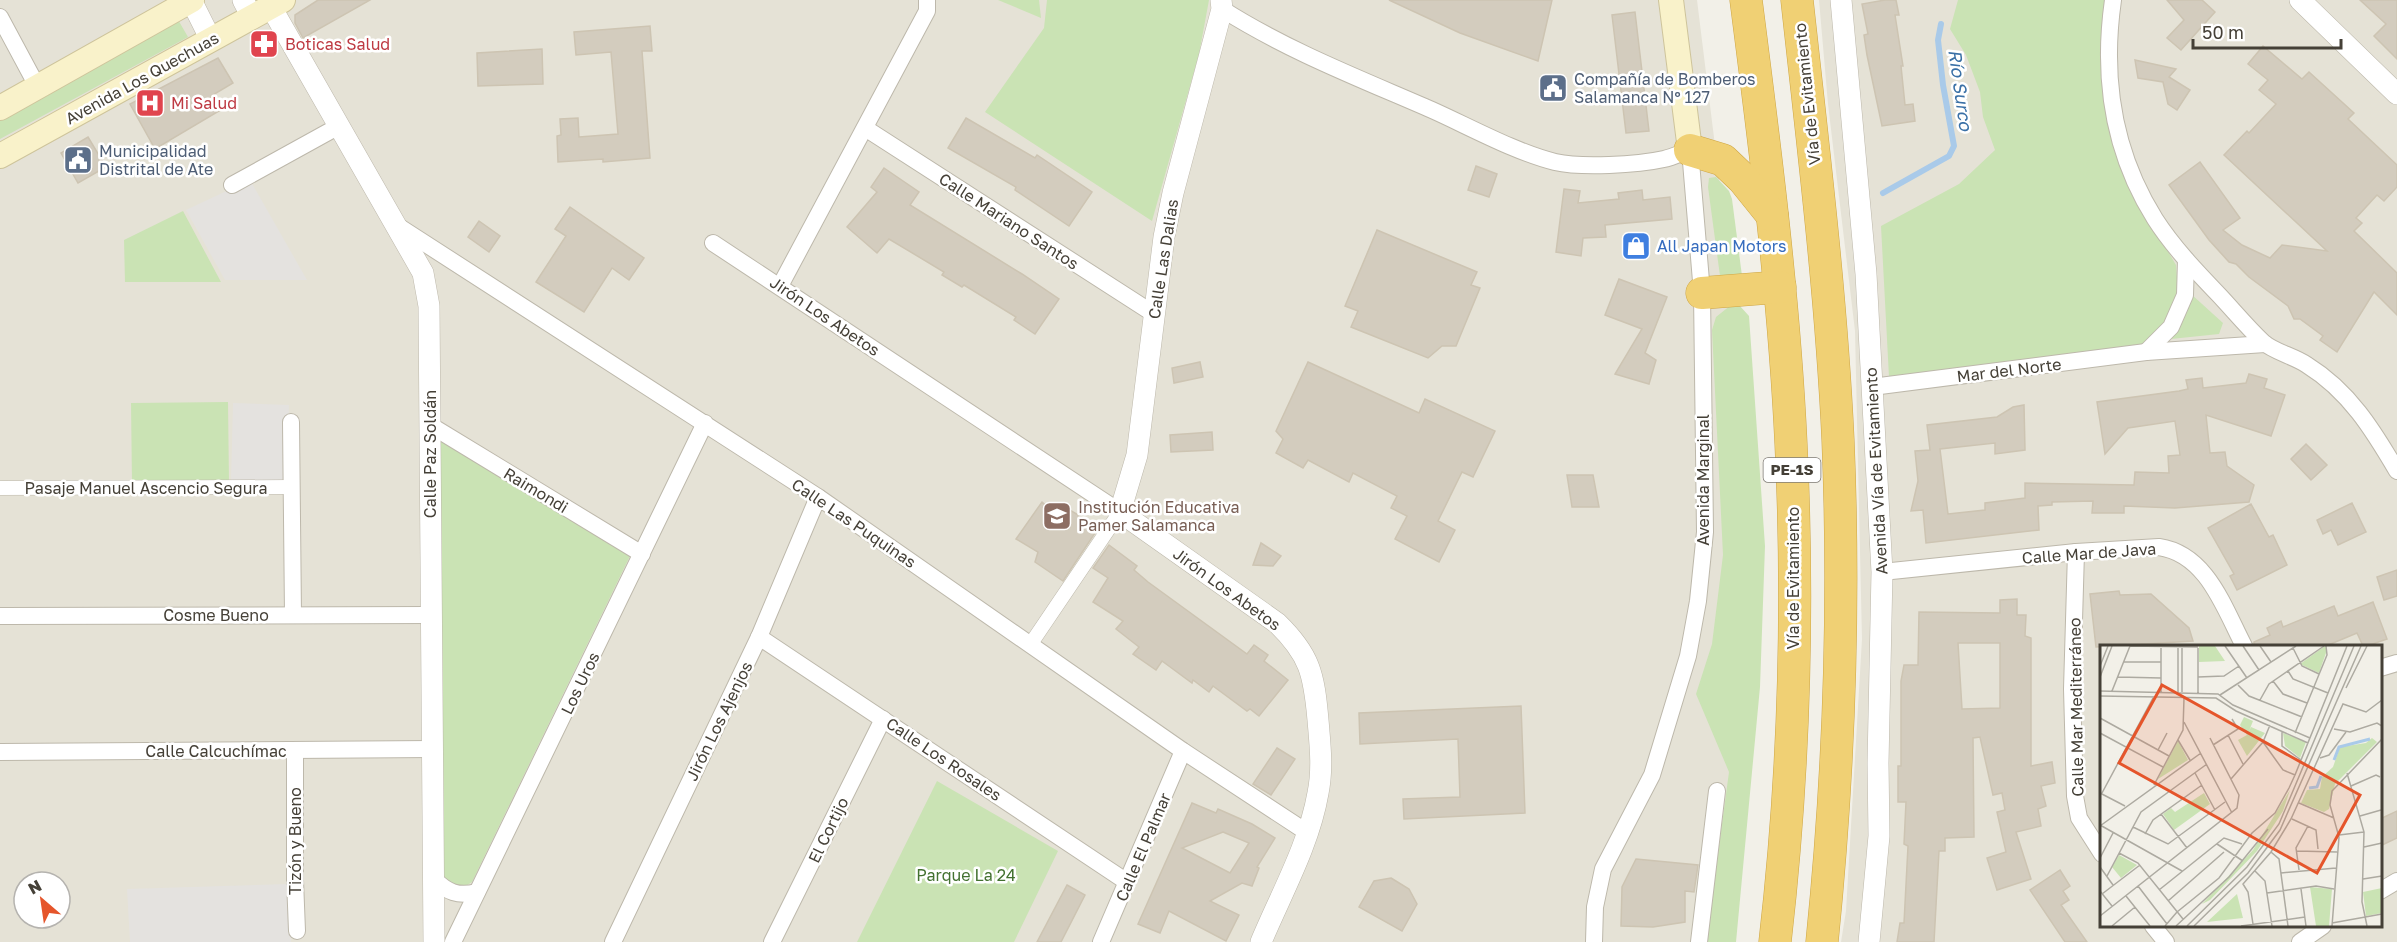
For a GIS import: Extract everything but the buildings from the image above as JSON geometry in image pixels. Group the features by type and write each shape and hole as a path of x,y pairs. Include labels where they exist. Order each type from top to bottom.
{"highway":[{"name":"Vía de Evitamiento","path":"1746,0 1780,287 1791,443 1794,596 1789,772 1775,942"},
{"name":"Vía de Evitamiento","path":"1797,0 1825,254 1839,498 1841,629 1839,736 1822,942"},
{"path":"1690,150 1723,160 1772,215"},
{"path":"1702,293 1780,287"}],"main road":[{"path":"0,108 191,0"},
{"name":"Avenida Marginal","path":"1671,0 1690,150"},
{"name":"Avenida Los Quechuas","path":"0,156 210,40 262,6"}],"street":[{"path":"191,0 210,40"},
{"path":"780,286 927,11 927,0"},
{"name":"Avenida Vía de Evitamiento","path":"1842,0 1866,274 1882,572 1878,763 1879,836 1869,942"},
{"path":"2113,0 2108,41 2108,66 2114,113 2125,155 2142,195 2155,218 2186,260 2265,344 2308,365 2343,394 2366,420 2397,471"},
{"path":"2300,0 2397,94"},
{"name":"Calle Las Dalias","path":"1120,512 1137,455 1164,237 1221,5 1253,29 1316,59 1510,145 1555,162 1598,165 1651,161 1665,159 1690,150"},
{"name":"Calle Paz Soldán","path":"262,6 339,126 423,273 429,306 434,942"},
{"path":"0,17 37,86"},
{"path":"232,185 339,126"},
{"name":"Calle Mariano Santos","path":"865,128 1154,314"},
{"name":"Avenida Marginal","path":"1594,942 1595,907 1603,869 1652,775 1688,656 1698,601 1705,532 1702,293 1690,150"},
{"name":"Calle Las Puquinas","path":"394,224 818,497 1184,751 1308,833"},
{"name":"Jirón Los Abetos","path":"713,243 1120,512 1277,623 1296,641 1309,663 1317,706 1322,755 1318,792 1308,833 1261,942"},
{"path":"2146,352 2171,327 2176,316 2185,295 2186,260"},
{"name":"Mar del Norte","path":"1872,387 2146,352 2265,344"},
{"path":"291,422 293,615"},
{"name":"Los Uros","path":"453,942 705,423"},
{"name":"Raimondi","path":"430,426 642,554"},
{"name":"Pasaje Manuel Ascencio Segura","path":"0,488 292,487"},
{"name":"Jirón Los Ajenjos","path":"613,942 759,637 818,497"},
{"path":"1030,645 1120,512"},
{"name":"Calle Mar de Java","path":"1882,572 2076,552 2159,547 2171,549 2183,554 2204,574 2215,590 2243,645"},
{"name":"Calle Mar Mediterráneo","path":"2076,552 2072,689 2075,796 2079,818 2100,848"},
{"name":"Cosme Bueno","path":"0,616 432,615"},
{"name":"Calle Los Rosales","path":"759,637 1128,882"},
{"path":"2382,667 2397,663"},
{"name":"El Cortijo","path":"772,942 883,719"},
{"name":"Calle Calcuchímac","path":"0,752 433,749"},
{"name":"Tizón y Bueno","path":"296,750 297,931"},
{"name":"Calle El Palmar","path":"1101,942 1184,751"},
{"path":"1699,942 1717,791"},
{"path":"434,879 445,890 456,894 477,892"},
{"path":"2382,890 2397,881"},
{"path":"2155,927 2166,942"},
{"path":"2300,942 2322,927"}],"shaded area":[{"path":"0,0 1697,0 1729,259 1742,756 1719,942 0,942"},
{"path":"1819,0 2397,0 2397,942 1841,942 1846,911 1862,639 1855,331 1828,104"},
{"path":"250,180 307,280 225,280 186,210"},
{"path":"233,403 289,405 287,482 231,482"},
{"path":"288,884 291,942 130,942 127,889"}],"green space":[{"path":"998,0 1039,0 1041,18"},
{"path":"1047,0 1209,0 1199,54 1152,221 985,112 1044,28"},
{"path":"1958,0 2107,0 2104,76 2160,238 2176,265 2178,289 2165,323 2146,346 2129,351 1889,377 1881,226 1959,184 1995,150 1983,117 1980,92 1966,55 1950,29"},
{"path":"177,18 188,37 0,139 0,117"},
{"path":"1716,177 1729,191 1732,199 1742,276 1720,276 1708,187 1709,178"},
{"path":"183,211 221,282 125,282 124,240"},
{"path":"2191,294 2223,323 2219,334 2171,339"},
{"path":"1731,305 1739,305 1749,316 1765,546 1760,687 1736,942 1706,942 1729,772 1696,694 1712,644 1723,555 1712,330 1716,317"},
{"path":"228,402 229,483 132,484 131,403"},
{"path":"436,438 630,556 472,882 466,886 449,885 443,876"},
{"name":"Parque La 24","path":"937,781 1058,851 1014,942 857,942"}],"waterway":[{"name":"Río Surco","path":"1883,193 1949,156 1954,146 1938,40 1941,24"}],"place":[{"name":"Boticas Salud","path":"264,44"},
{"name":"Compañía de Bomberos Salamanca Nº 127","path":"1553,88"},
{"name":"Mi Salud","path":"150,103"},
{"name":"Municipalidad Distrital de Ate","path":"78,160"},
{"name":"All Japan Motors","path":"1636,246"},
{"name":"Institución Educativa Pamer Salamanca","path":"1057,516"}]}
